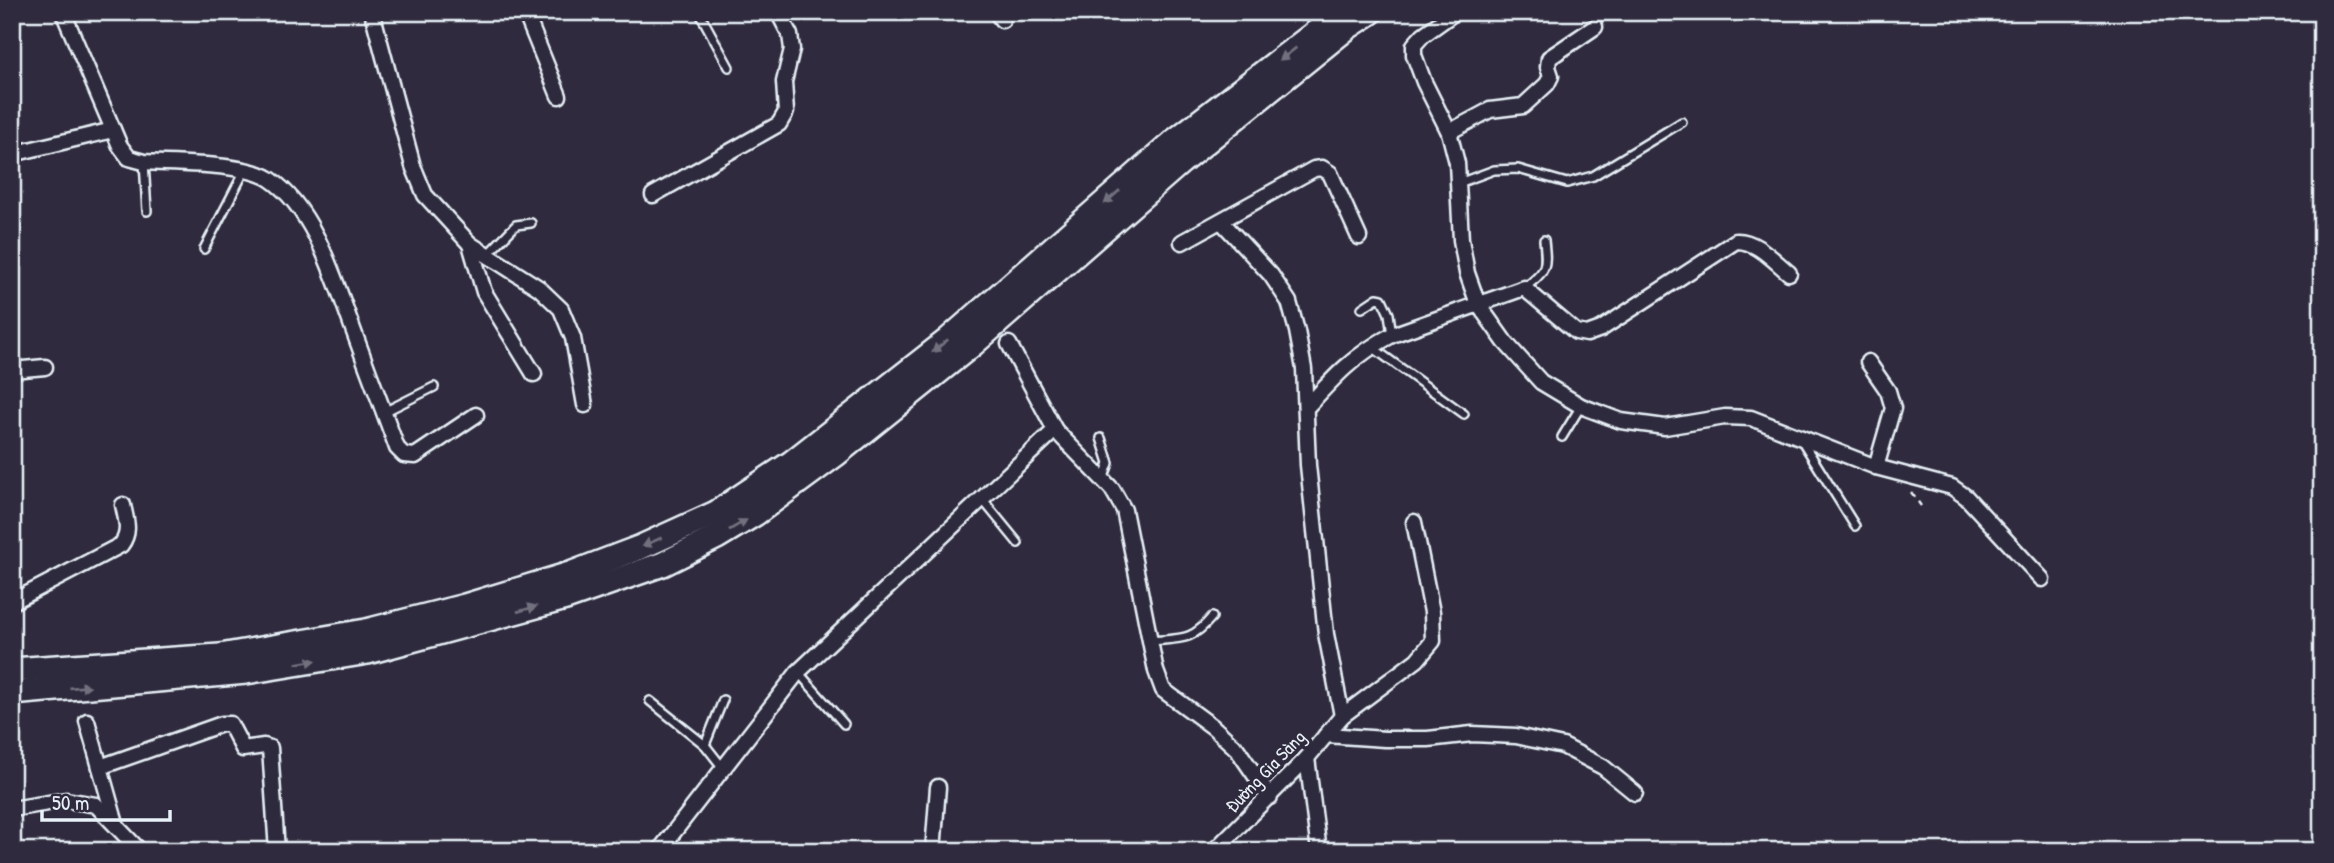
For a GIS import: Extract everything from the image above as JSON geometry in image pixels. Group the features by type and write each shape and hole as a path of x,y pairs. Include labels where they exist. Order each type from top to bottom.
{"highway":[{"path":"12,670 220,656 366,631 465,606 570,574 716,513 792,463 938,347 1177,139 1342,12"},
{"path":"12,693 233,673 368,652 566,598 663,564 685,553 755,514 835,455 973,344 1181,162 1348,27 1371,12"}],"street":[{"path":"64,12 120,146 129,158 144,162 246,170 270,179 294,200 329,267 397,448 404,455 415,456 476,415"},
{"path":"372,12 413,166 425,195 470,244 539,288 561,309 573,338 585,405"},
{"path":"525,12 559,96"},
{"path":"653,195 779,124 786,112 784,82 792,48 790,35 778,12"},
{"path":"1455,12 1423,35 1414,46 1414,55 1449,132 1457,163 1461,240 1467,273 1478,304 1505,342 1541,382 1581,406 1621,421 1664,427 1725,417 1751,418 1876,467 1952,487 1966,497 2042,579"},
{"path":"1449,132 1490,110 1523,106 1547,84 1551,76 1549,58 1595,27"},
{"path":"12,154 113,130"},
{"path":"1182,242 1314,169 1322,168 1330,173 1359,237"},
{"path":"1221,222 1271,275 1289,302 1304,369 1308,465 1320,588 1342,716"},
{"path":"1306,408 1339,371 1371,346 1392,335 1524,288 1576,332 1587,334 1601,329 1736,242 1745,241 1756,247 1789,274"},
{"path":"470,244 484,292 534,374"},
{"path":"1009,344 1055,430 1112,489 1124,510 1156,671 1163,690 1213,727 1237,749 1269,797"},
{"path":"1868,362 1888,391 1893,408 1876,467"},
{"path":"12,370 46,367"},
{"path":"660,850 798,672 1055,430"},
{"path":"12,602 121,545 127,538 128,529 123,505"},
{"name":"Đường Gia Sàng","path":"1214,851 1307,758 1342,716 1417,660 1433,641 1432,612 1414,522"},
{"path":"87,721 116,824"},
{"path":"100,768 222,724 230,724 243,749 264,746 270,748 277,851"},
{"path":"1326,735 1385,739 1428,739 1472,734 1516,736 1563,746 1603,767 1635,793"},
{"path":"1307,758 1319,851"},
{"path":"933,851 938,787"},
{"path":"12,809 66,800 96,805 140,851"}],"lane":[{"path":"699,12 729,67"},
{"path":"1459,183 1494,170 1518,169 1567,183 1593,176 1682,122"},
{"path":"144,162 148,211"},
{"path":"204,249 246,170"},
{"path":"487,255 516,225 531,223"},
{"path":"1524,288 1542,275 1546,268 1544,240"},
{"path":"1362,308 1377,298 1382,299 1389,314 1392,335"},
{"path":"1371,346 1464,414"},
{"path":"384,412 433,387"},
{"path":"1562,437 1581,406"},
{"path":"1800,437 1855,526"},
{"path":"1101,438 1109,463 1103,480"},
{"path":"982,498 1018,543"},
{"path":"1150,641 1187,637 1199,632 1212,617"},
{"path":"798,672 844,724"},
{"path":"705,745 723,700"},
{"path":"650,701 705,745 723,768"}]}
